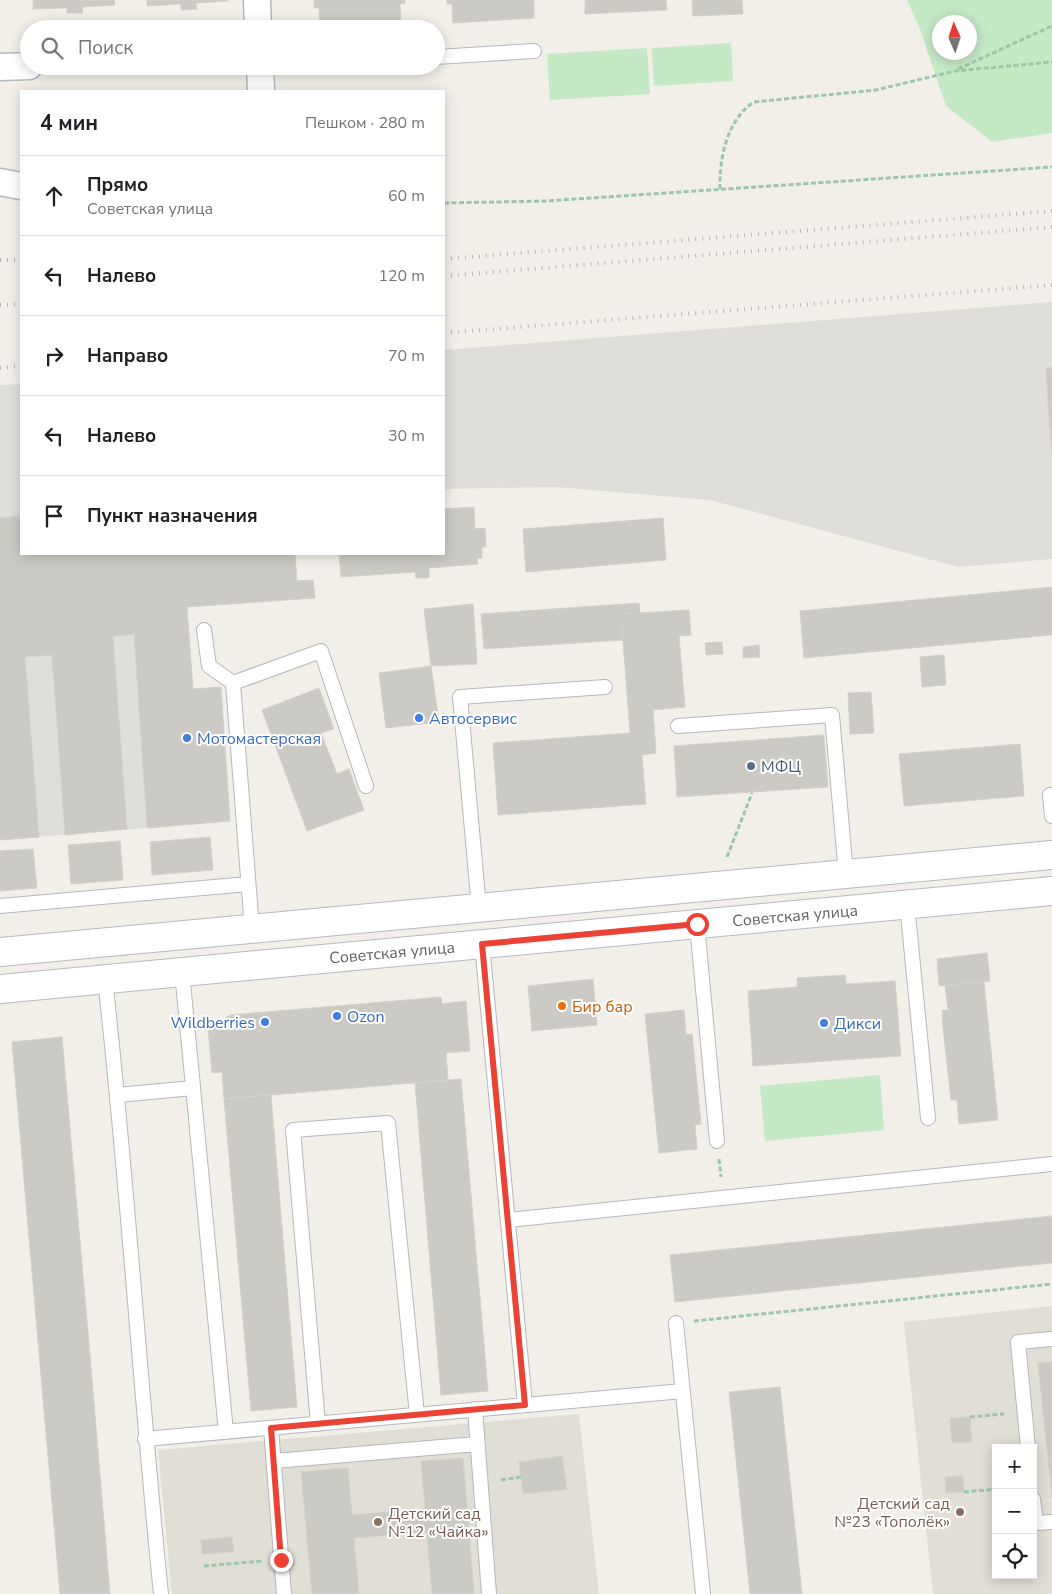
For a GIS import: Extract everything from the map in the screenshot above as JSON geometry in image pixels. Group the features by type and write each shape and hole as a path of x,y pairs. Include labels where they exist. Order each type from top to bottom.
{"main road":[{"path":"0,952 1052,855"},
{"name":"Советская улица","path":"0,989 1052,891"}],"street":[{"path":"257,0 258,20"},
{"path":"0,67 20,66"},
{"path":"0,182 20,186"}],"lane":[{"path":"445,56 534,51"},
{"path":"204,630 209,666 233,683"},
{"path":"233,683 321,651 366,786"},
{"path":"233,683 252,929"},
{"path":"479,908 460,697 605,687"},
{"path":"678,726 832,715 846,874"},
{"path":"1050,795 1052,816"},
{"path":"0,906 248,884"},
{"path":"907,904 928,1118"},
{"path":"697,924 717,1141"},
{"path":"482,944 525,1405"},
{"path":"182,972 226,1432"},
{"path":"106,979 118,1095 145,1439 161,1594"},
{"path":"118,1095 193,1088"},
{"path":"318,1424 293,1130 388,1123 418,1415"},
{"path":"508,1220 1052,1164"},
{"path":"676,1323 703,1594"},
{"path":"1028,1444 1018,1342 1052,1339"},
{"path":"145,1439 683,1391"},
{"path":"475,1410 489,1594"},
{"path":"271,1428 284,1594"},
{"path":"274,1461 477,1444"},
{"path":"1037,1524 1052,1522"}],"path":[{"path":"955,71 1052,26"},
{"path":"720,189 721,162 730,133 745,107 754,102 876,90 955,71 1052,62"},
{"path":"445,202 548,201 1052,167"},
{"path":"717,1141 724,1198"},
{"path":"676,1323 1052,1284"},
{"path":"970,1417 1025,1412"},
{"path":"964,1492 992,1489"},
{"path":"204,1566 281,1560"}],"shaded area":[{"path":"1052,302 1052,559 958,567 710,500 556,487 445,489 445,350"},
{"path":"20,384 20,555 295,555 297,580 313,580 315,598 187,607 193,689 221,687 230,821 0,840 0,385"},
{"name":"Детский сад №23 «Тополёк»","path":"1052,1306 1052,1594 933,1594 904,1322"},
{"name":"Детский сад №12 «Чайка»","path":"579,1414 599,1594 172,1594 158,1450"}],"green space":[{"path":"907,0 1052,0 1052,133 992,142 946,106 920,29"},
{"path":"731,43 733,81 654,86 652,48"},
{"path":"647,48 650,94 550,100 547,54"},
{"path":"880,1075 884,1130 765,1141 760,1086"}],"building":[{"path":"33,0 114,0 115,5 82,7 83,13 67,13 67,8 33,9"},
{"path":"147,0 228,1 196,3 197,9 181,10 181,4 147,6"},
{"path":"314,0 405,0 405,3 400,4 401,20 320,20 319,8 314,8"},
{"path":"447,0 534,0 534,18 453,23 452,4 447,4"},
{"path":"585,0 666,0 667,10 585,14"},
{"path":"692,0 742,0 743,14 693,16"},
{"path":"1046,368 1052,368 1052,454 1048,403"},
{"path":"474,507 475,529 485,528 486,547 482,547 482,558 477,558 478,564 429,568 429,578 416,578 415,572 341,577 339,555 445,555 445,509"},
{"path":"20,516 20,555 295,555 297,581 313,580 315,598 187,607 193,689 221,687 230,821 147,828 134,634 113,636 127,829 65,835 52,655 25,657 39,837 0,840 0,518"},
{"path":"663,518 666,560 526,572 523,529"},
{"path":"1052,587 1052,635 804,658 800,611"},
{"path":"639,603 640,613 621,614 623,640 484,649 481,614"},
{"path":"473,604 477,664 431,666 424,609"},
{"path":"689,610 691,635 679,636 685,707 653,710 656,753 642,755 646,804 498,815 493,743 630,733 621,614"},
{"path":"722,642 723,654 706,655 705,643"},
{"path":"759,645 760,657 743,658 743,647"},
{"path":"944,655 946,685 922,687 920,657"},
{"path":"431,666 439,722 386,728 379,673"},
{"path":"319,688 334,729 321,733 337,774 349,769 364,810 307,831 262,710"},
{"path":"871,692 874,733 850,734 848,693"},
{"name":"МФЦ","path":"824,735 828,787 677,797 674,746"},
{"path":"1020,744 1024,796 904,806 899,754"},
{"path":"210,837 213,870 152,875 150,842"},
{"path":"120,841 123,880 71,884 68,845"},
{"path":"33,849 37,888 0,891 0,851"},
{"path":"987,953 990,981 939,986 937,959"},
{"name":"Дикси","path":"845,975 846,984 895,981 901,1056 753,1066 748,991 797,987 797,978"},
{"path":"593,979 597,1025 532,1031 528,986"},
{"path":"984,982 998,1120 959,1124 957,1100 951,1100 943,1028 942,1010 948,1010 945,985"},
{"path":"441,997 442,1004 466,1001 470,1051 446,1053 448,1080 224,1099 222,1072 212,1073 208,1028 215,1027 230,1015"},
{"path":"684,1010 686,1035 692,1034 701,1124 695,1125 697,1149 659,1153 645,1014"},
{"path":"62,1037 110,1594 60,1594 12,1042"},
{"path":"461,1079 488,1391 441,1395 415,1083"},
{"path":"271,1095 297,1407 251,1411 224,1099"},
{"path":"1052,1216 1052,1263 675,1302 670,1255"},
{"path":"1052,1362 1052,1497 1038,1363"},
{"path":"780,1387 802,1594 750,1594 729,1392"},
{"path":"970,1417 972,1442 952,1443 950,1418"},
{"path":"562,1456 567,1489 523,1494 519,1462"},
{"path":"463,1458 474,1594 432,1594 427,1532 354,1538 359,1594 312,1594 301,1472 348,1468 352,1515 425,1509 421,1461"},
{"path":"963,1476 964,1492 946,1493 945,1477"},
{"path":"232,1537 234,1552 202,1554 201,1540"}],"railway":[{"path":"445,259 1052,211"},
{"path":"445,276 1052,227"},
{"path":"0,260 20,260"},
{"path":"445,333 1052,285"},
{"path":"0,305 20,304"},
{"path":"0,368 20,366"}],"place":[{"name":"Автосервис","path":"419,718"},
{"name":"Мотомастерская","path":"187,738"},
{"name":"МФЦ","path":"751,766"},
{"name":"Бир бар","path":"562,1006"},
{"name":"Ozon","path":"337,1016"},
{"name":"Wildberries","path":"265,1022"},
{"name":"Дикси","path":"824,1023"},
{"name":"Детский сад №23 «Тополёк»","path":"960,1512"},
{"name":"Детский сад №12 «Чайка»","path":"378,1522"}],"route":[{"path":"281,1560 271,1428 525,1405 482,944 697,924"}]}
